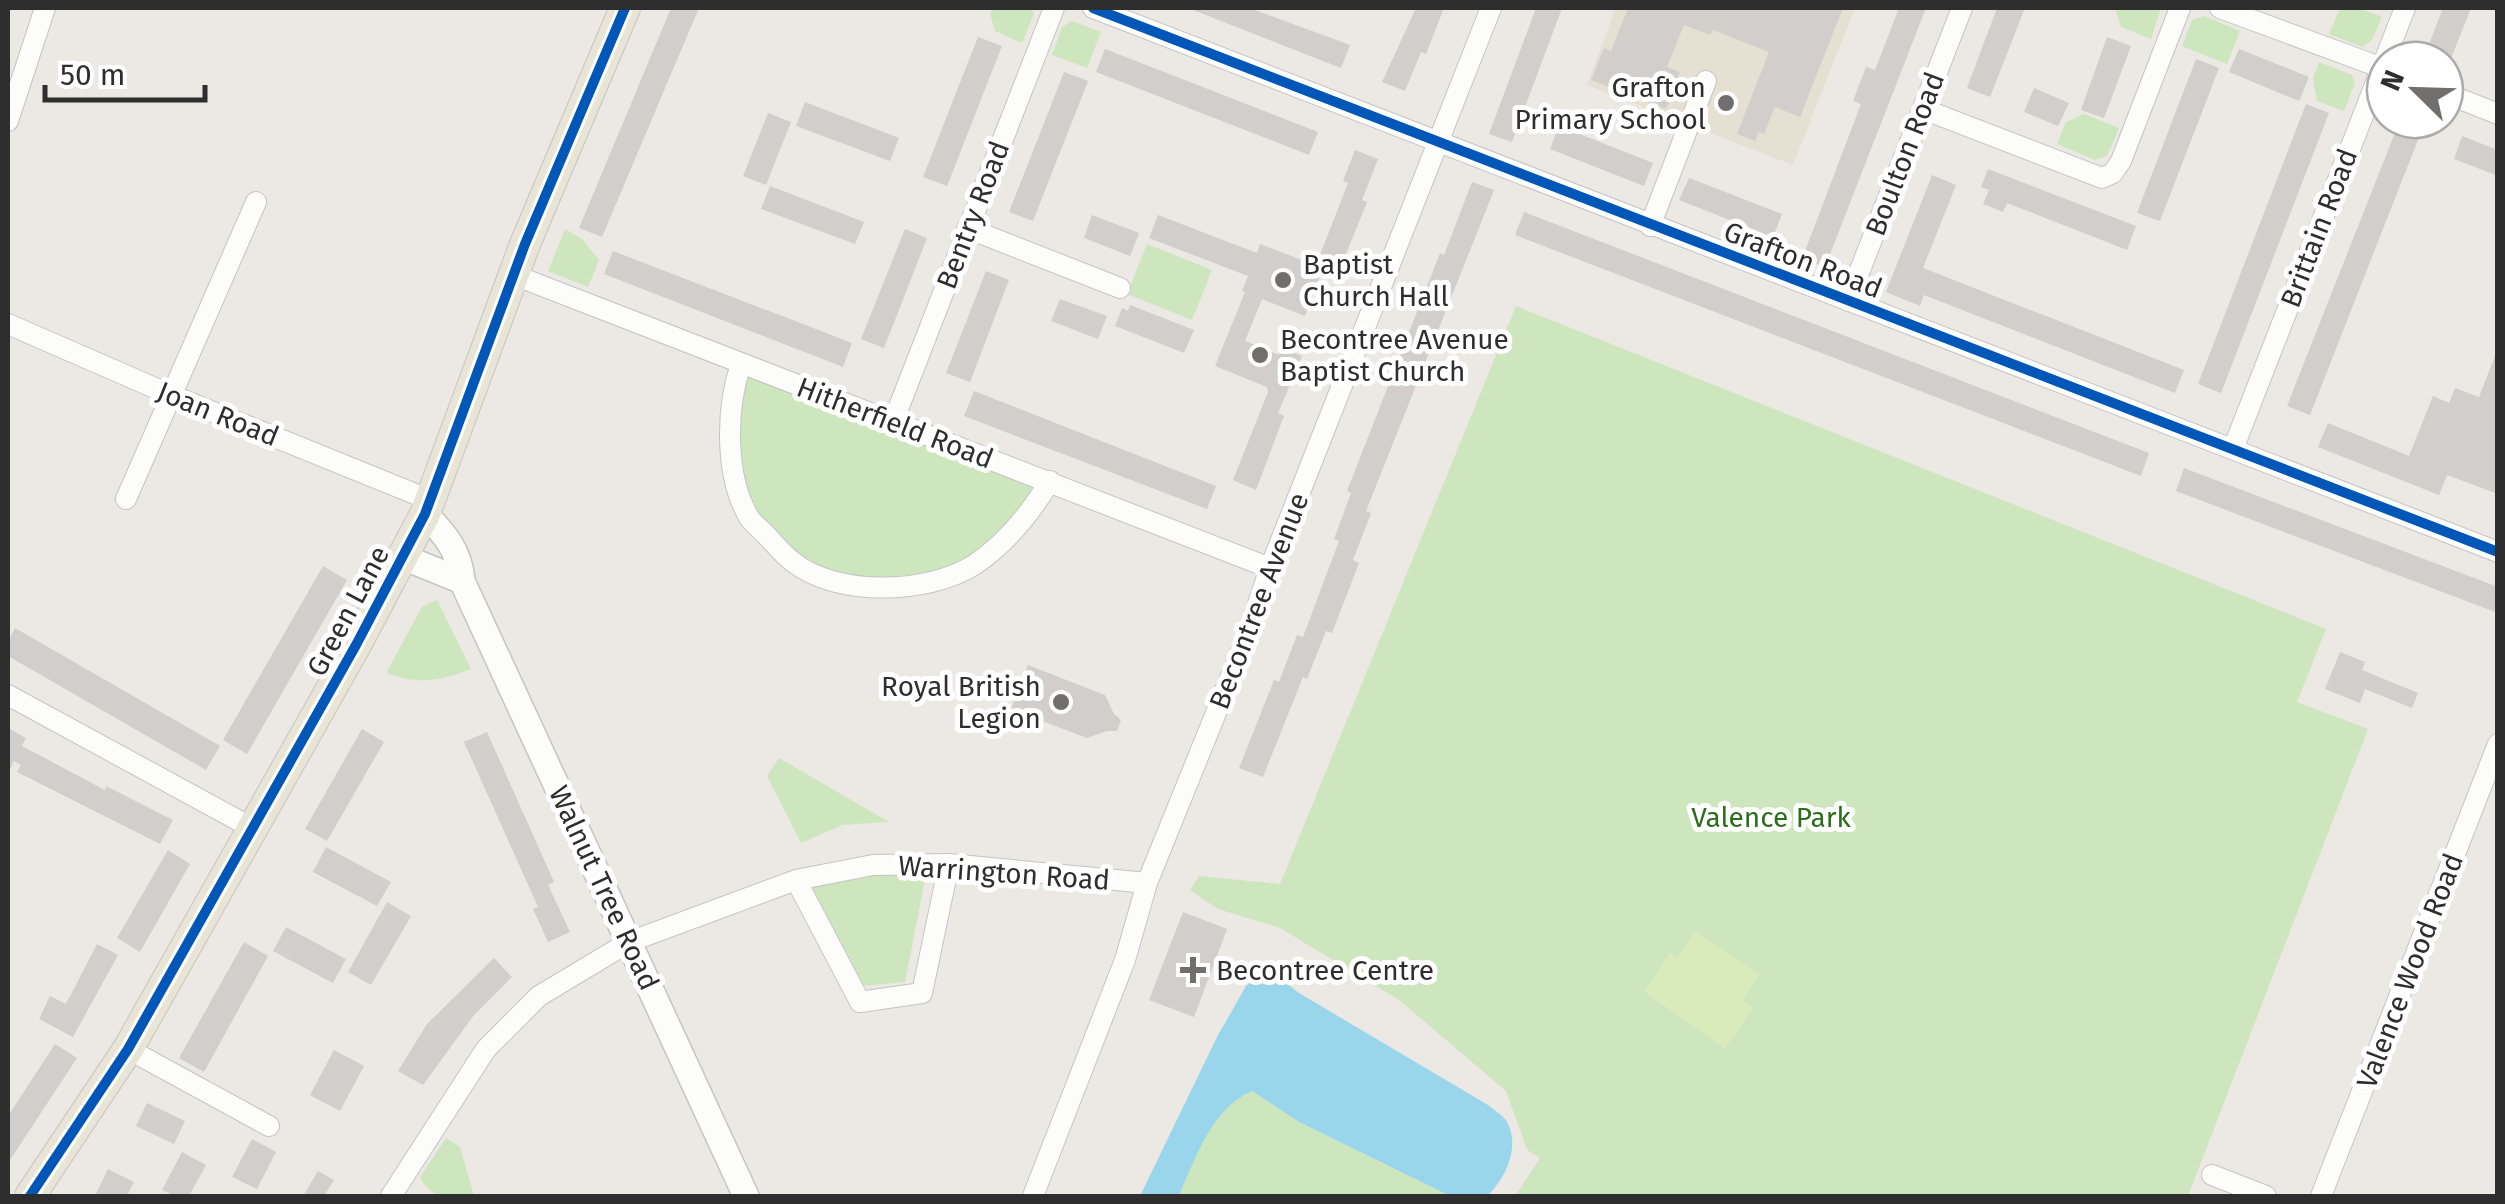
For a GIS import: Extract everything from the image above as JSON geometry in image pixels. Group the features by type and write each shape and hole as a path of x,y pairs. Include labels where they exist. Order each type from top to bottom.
{"main road":[{"name":"Green Lane","path":"30,1196 128,1049 403,557 428,507 514,275 625,8"}],"street":[{"path":"8,121 45,8"},
{"name":"Bentry Road","path":"894,422 1054,8"},
{"name":"Grafton Road","path":"1092,8 2498,552"},
{"name":"Becontree Avenue","path":"1033,1196 1124,960 1147,883 1491,8"},
{"name":"Boulton Road","path":"1848,301 1962,8"},
{"path":"1923,109 2102,178 2121,162 2180,8"},
{"path":"2220,8 2365,62"},
{"name":"Brittain Road","path":"2393,40 2405,8"},
{"path":"1650,226 1706,80"},
{"path":"2465,102 2498,114"},
{"name":"Brittain Road","path":"2233,449 2365,115"},
{"path":"126,499 256,202"},
{"path":"967,228 1120,288"},
{"name":"Hitherfield Road","path":"514,275 1270,568"},
{"name":"Joan Road","path":"8,324 428,507"},
{"path":"741,364 732,389 728,436 734,475 750,518 794,564 836,582 888,588 940,580 972,567 1029,516 1050,481"},
{"name":"Walnut Tree Road","path":"428,507 454,548 462,580 746,1196"},
{"path":"403,557 462,580"},
{"path":"8,695 254,829"},
{"name":"Valence Wood Road","path":"2321,1196 2498,744"},
{"path":"796,880 860,1002 922,993 949,864"},
{"name":"Warrington Road","path":"398,1194 486,1048 539,996 630,942 796,880 873,865 949,864 1147,883"},
{"path":"128,1049 269,1126"},
{"path":"2212,1175 2266,1196"}],"shaded area":[{"name":"Grafton Primary School","path":"1610,8 1855,8 1793,165 1587,85 1615,10"}],"green space":[{"path":"993,8 1031,8 1034,14 1022,43 995,31 990,14"},
{"path":"2115,8 2161,8 2151,39 2121,27"},
{"path":"2340,8 2359,8 2382,17 2372,40 2365,40 2362,47 2329,34"},
{"path":"2204,16 2240,31 2227,64 2182,46 2192,20"},
{"path":"1072,21 1101,32 1087,68 1052,55 1062,27"},
{"path":"2319,62 2352,75 2355,83 2344,111 2317,101 2313,78"},
{"path":"2084,114 2119,128 2107,156 2095,160 2057,144 2066,122"},
{"path":"565,229 582,239 599,260 588,287 548,271"},
{"path":"1147,244 1212,270 1192,320 1127,294"},
{"name":"Valence Park","path":"1516,306 2326,629 2297,702 2368,729 2188,1196 1515,1196 1540,1158 1527,1150 1506,1091 1399,1000 1280,928 1218,909 1190,890 1199,876 1280,884"},
{"path":"741,364 1050,481 1029,516 941,580 836,582 750,518 735,475"},
{"path":"437,600 471,669 429,680 386,673 422,607"},
{"path":"779,758 889,822 842,825 801,843 767,776"},
{"path":"869,874 926,874 905,982 861,986 811,885"},
{"path":"1695,931 1760,974 1743,1001 1753,1008 1725,1049 1644,992 1670,953 1677,957"},
{"path":"1252,1091 1299,1122 1450,1196 1179,1196 1216,1122 1226,1109"},
{"path":"446,1138 460,1147 474,1196 436,1194 420,1177"}],"water":[{"path":"1268,969 1299,993 1504,1118 1511,1131 1512,1152 1500,1181 1487,1196 1450,1196 1299,1122 1252,1091 1226,1109 1216,1122 1179,1196 1140,1196 1217,1037 1246,986"}],"building":[{"path":"671,8 699,8 602,237 579,228"},
{"path":"1188,8 1250,8 1350,45 1341,68"},
{"path":"1416,8 1444,8 1426,54 1421,52 1405,91 1382,82"},
{"path":"1536,8 1562,8 1512,142 1489,134"},
{"path":"1628,8 1843,8 1800,117 1775,107 1764,134 1759,132 1755,141 1737,134 1769,52 1713,30 1710,35 1684,25 1667,67 1680,72 1666,109 1591,80 1604,48 1611,51"},
{"path":"1899,8 1926,8 1825,267 1802,259 1861,104 1853,101 1866,67 1875,70"},
{"path":"1997,8 2025,8 1990,97 1967,88"},
{"path":"2443,8 2471,8 2458,40 2431,40"},
{"path":"978,37 1002,46 947,186 923,177"},
{"path":"2107,37 2131,46 2104,118 2081,110"},
{"path":"1105,49 1318,132 1309,155 1096,72"},
{"path":"2239,49 2309,77 2299,101 2229,72"},
{"path":"2196,59 2219,68 2160,221 2137,213"},
{"path":"1064,72 1088,81 1033,221 1009,212"},
{"path":"2034,88 2069,103 2058,126 2024,112"},
{"path":"805,102 899,138 890,161 796,126"},
{"path":"2306,104 2329,113 2221,393 2198,384"},
{"path":"768,113 791,122 766,185 743,176"},
{"path":"1559,126 1653,163 1644,186 1550,149"},
{"path":"2465,137 2498,150 2498,176 2454,159"},
{"path":"2392,140 2418,140 2310,415 2287,406"},
{"path":"1355,150 1378,159 1362,200 1367,202 1342,264 1320,255 1348,183 1343,181"},
{"path":"1988,169 2136,226 2127,250 2007,203 2003,212 1983,204 1989,190 1981,187"},
{"path":"1932,175 1956,185 1923,268 2184,370 2175,393 1924,295 1920,306 1886,292"},
{"path":"1689,178 1782,214 1773,237 1679,200"},
{"path":"1472,182 1494,190 1366,511 1371,513 1353,560 1359,563 1332,633 1326,631 1307,679 1303,677 1263,777 1239,768 1274,680 1279,682 1297,635 1303,637 1339,541 1334,539 1351,493 1347,491 1440,253 1444,255"},
{"path":"770,186 864,222 855,244 761,209"},
{"path":"1524,212 2149,453 2141,476 1515,235"},
{"path":"1092,215 1139,233 1130,256 1084,238"},
{"path":"1158,215 1257,253 1260,244 1323,268 1305,316 1262,299 1245,341 1279,355 1282,348 1302,356 1278,413 1284,416 1256,490 1233,480 1267,387 1215,366 1248,276 1149,238"},
{"path":"905,229 927,238 884,348 861,339"},
{"path":"613,251 852,343 843,367 604,274"},
{"path":"986,271 1009,280 970,382 946,373"},
{"path":"1060,299 1107,316 1098,339 1051,321"},
{"path":"1130,305 1194,330 1184,353 1115,326 1122,308 1128,311"},
{"path":"2496,353 2498,494 2447,475 2439,495 2318,447 2328,423 2409,456 2433,396 2449,403 2455,388 2479,397"},
{"path":"974,391 1216,486 1207,509 964,416"},
{"path":"2184,468 2498,587 2498,613 2176,491"},
{"path":"323,566 347,580 247,754 223,740"},
{"path":"15,628 220,746 206,770 8,656 8,642"},
{"path":"2340,652 2365,662 2362,670 2418,693 2412,708 2365,689 2360,703 2325,689"},
{"name":"Royal British Legion","path":"1028,665 1105,695 1121,720 1117,731 1087,738 1011,709"},
{"path":"8,728 26,738 22,746 173,820 160,844 17,772 21,765 14,761 8,773"},
{"path":"362,729 384,742 327,841 305,829"},
{"path":"487,732 554,882 548,885 570,932 548,942 533,909 538,907 464,742"},
{"path":"326,847 391,882 377,906 313,872"},
{"path":"168,850 190,864 140,952 117,938"},
{"path":"387,902 411,916 371,985 348,972"},
{"name":"Becontree Centre","path":"1183,912 1227,929 1194,1017 1149,1000"},
{"path":"286,927 346,959 333,983 273,951"},
{"path":"244,942 268,956 204,1072 179,1058"},
{"path":"97,944 118,955 73,1037 39,1019 50,996 66,1004"},
{"path":"494,958 512,977 474,1015 423,1085 398,1071 427,1024"},
{"path":"55,1044 77,1058 8,1163 8,1116"},
{"path":"334,1050 364,1066 340,1111 310,1095"},
{"path":"147,1103 185,1121 174,1144 136,1126"},
{"path":"252,1139 276,1152 257,1189 232,1177"},
{"path":"182,1152 206,1165 189,1196 175,1196 162,1190"},
{"path":"108,1169 134,1182 127,1196 95,1196"},
{"path":"318,1171 334,1180 324,1196 303,1196"}],"cycle path":[{"path":"30,1196 128,1049 356,645 425,514 525,244 625,8"},
{"path":"1093,8 2498,552"}],"place":[{"name":"Grafton Primary School","path":"1726,103"},
{"name":"Baptist Church Hall","path":"1283,280"},
{"name":"Becontree Avenue Baptist Church","path":"1260,355"},
{"name":"Royal British Legion","path":"1061,702"},
{"name":"Becontree Centre","path":"1193,970"}]}
